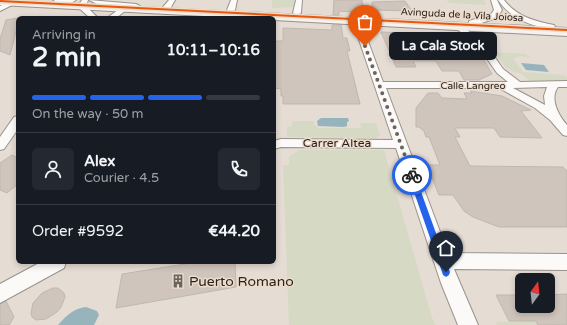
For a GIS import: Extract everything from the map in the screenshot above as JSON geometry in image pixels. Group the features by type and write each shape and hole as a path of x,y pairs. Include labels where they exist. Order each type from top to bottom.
{"main road":[{"path":"12,1 82,2"},
{"path":"0,2 82,2 118,7 282,15 297,13 345,17 359,20"},
{"path":"118,7 169,4 232,5 282,15"},
{"name":"Avinguda de la Vila Joiosa","path":"282,15 460,27 567,32"},
{"name":"Avinguda de la Vila Joiosa","path":"359,20 472,23 567,28"}],"street":[{"path":"297,13 299,0"},
{"path":"472,23 494,16 498,10 494,0"},
{"path":"501,0 512,14 530,22 551,27"},
{"path":"0,9 12,1"},
{"path":"82,2 136,6"},
{"path":"82,2 92,16"},
{"path":"112,16 118,7"},
{"path":"359,20 400,144 442,261 468,325"},
{"path":"460,27 488,52 500,71 518,85"},
{"name":"Calle Langreo","path":"379,84 496,86 567,84"},
{"path":"555,84 549,90 548,96 550,106 557,120"},
{"path":"496,86 532,100 557,120 567,132"},
{"path":"0,146 16,123"},
{"name":"Carrer Altea","path":"276,144 281,143 400,144"},
{"path":"442,261 567,262"},
{"path":"0,294 54,264"}],"green space":[{"path":"272,0 294,0 293,7 272,8"},
{"path":"446,0 484,0 486,5 450,3"},
{"path":"494,52 525,54 531,58 520,56 514,58 523,72 564,75 567,77 567,80 531,82 520,73 514,72 505,67"},
{"path":"292,121 314,121 314,124 318,128 361,128 360,123 376,123 380,135 377,138 287,137 287,127 292,126"},
{"path":"299,150 384,150 432,318 436,325 289,325 283,165 289,165 289,157"},
{"path":"536,321 538,325 497,325 495,322"}],"water":[{"path":"521,63 544,65 549,72 526,70"},
{"path":"321,118 348,118 349,121 347,122 347,126 344,127 318,126 317,121"},
{"path":"86,307 97,311 99,315 94,325 58,325 74,311"}],"building":[{"path":"334,0 362,0 363,13 339,11 339,15 333,15"},
{"path":"405,1 412,11 372,10 372,2"},
{"path":"16,18 16,32 10,55 0,51 0,39 6,20"},
{"path":"332,25 341,25 343,38 347,38 350,51 347,51 360,104 283,104 281,89 276,88 276,41 283,41 283,28 332,30"},
{"path":"381,32 463,36 470,45 476,46 492,74 479,80 464,80 459,71 442,71 436,61 413,61 416,67 396,67"},
{"path":"470,91 502,96 531,110 521,111 542,138 500,137 494,128 455,128 460,137 455,137 470,166 563,167 567,171 567,227 499,227 473,217 464,211 453,195 439,195 427,165 440,165 429,137 426,137 424,131 419,127 416,127 416,108 428,93 438,93 442,98 467,99 464,93 472,93"},
{"path":"12,155 16,157 16,186 7,193 0,190 0,163"},
{"name":"Puerto Romano","path":"185,264 235,264 236,287 116,308 122,274"},
{"path":"53,288 58,288 64,293 65,297 61,307 57,312 46,319 36,320 32,317 31,313 33,303 42,293"},
{"path":"567,294 567,325 538,325 536,321 509,321 496,295 515,295 515,313 555,313 555,295"},
{"path":"6,301 14,317 9,325 0,325 0,304"}],"cycle path":[{"path":"0,1 567,30"}],"way so far":[{"path":"365,46 412,175"}],"place":[{"name":"La Cala Stock","path":"365,46"},
{"name":"Puerto Romano","path":"178,281"}],"route":[{"path":"412,175 446,272"}]}
